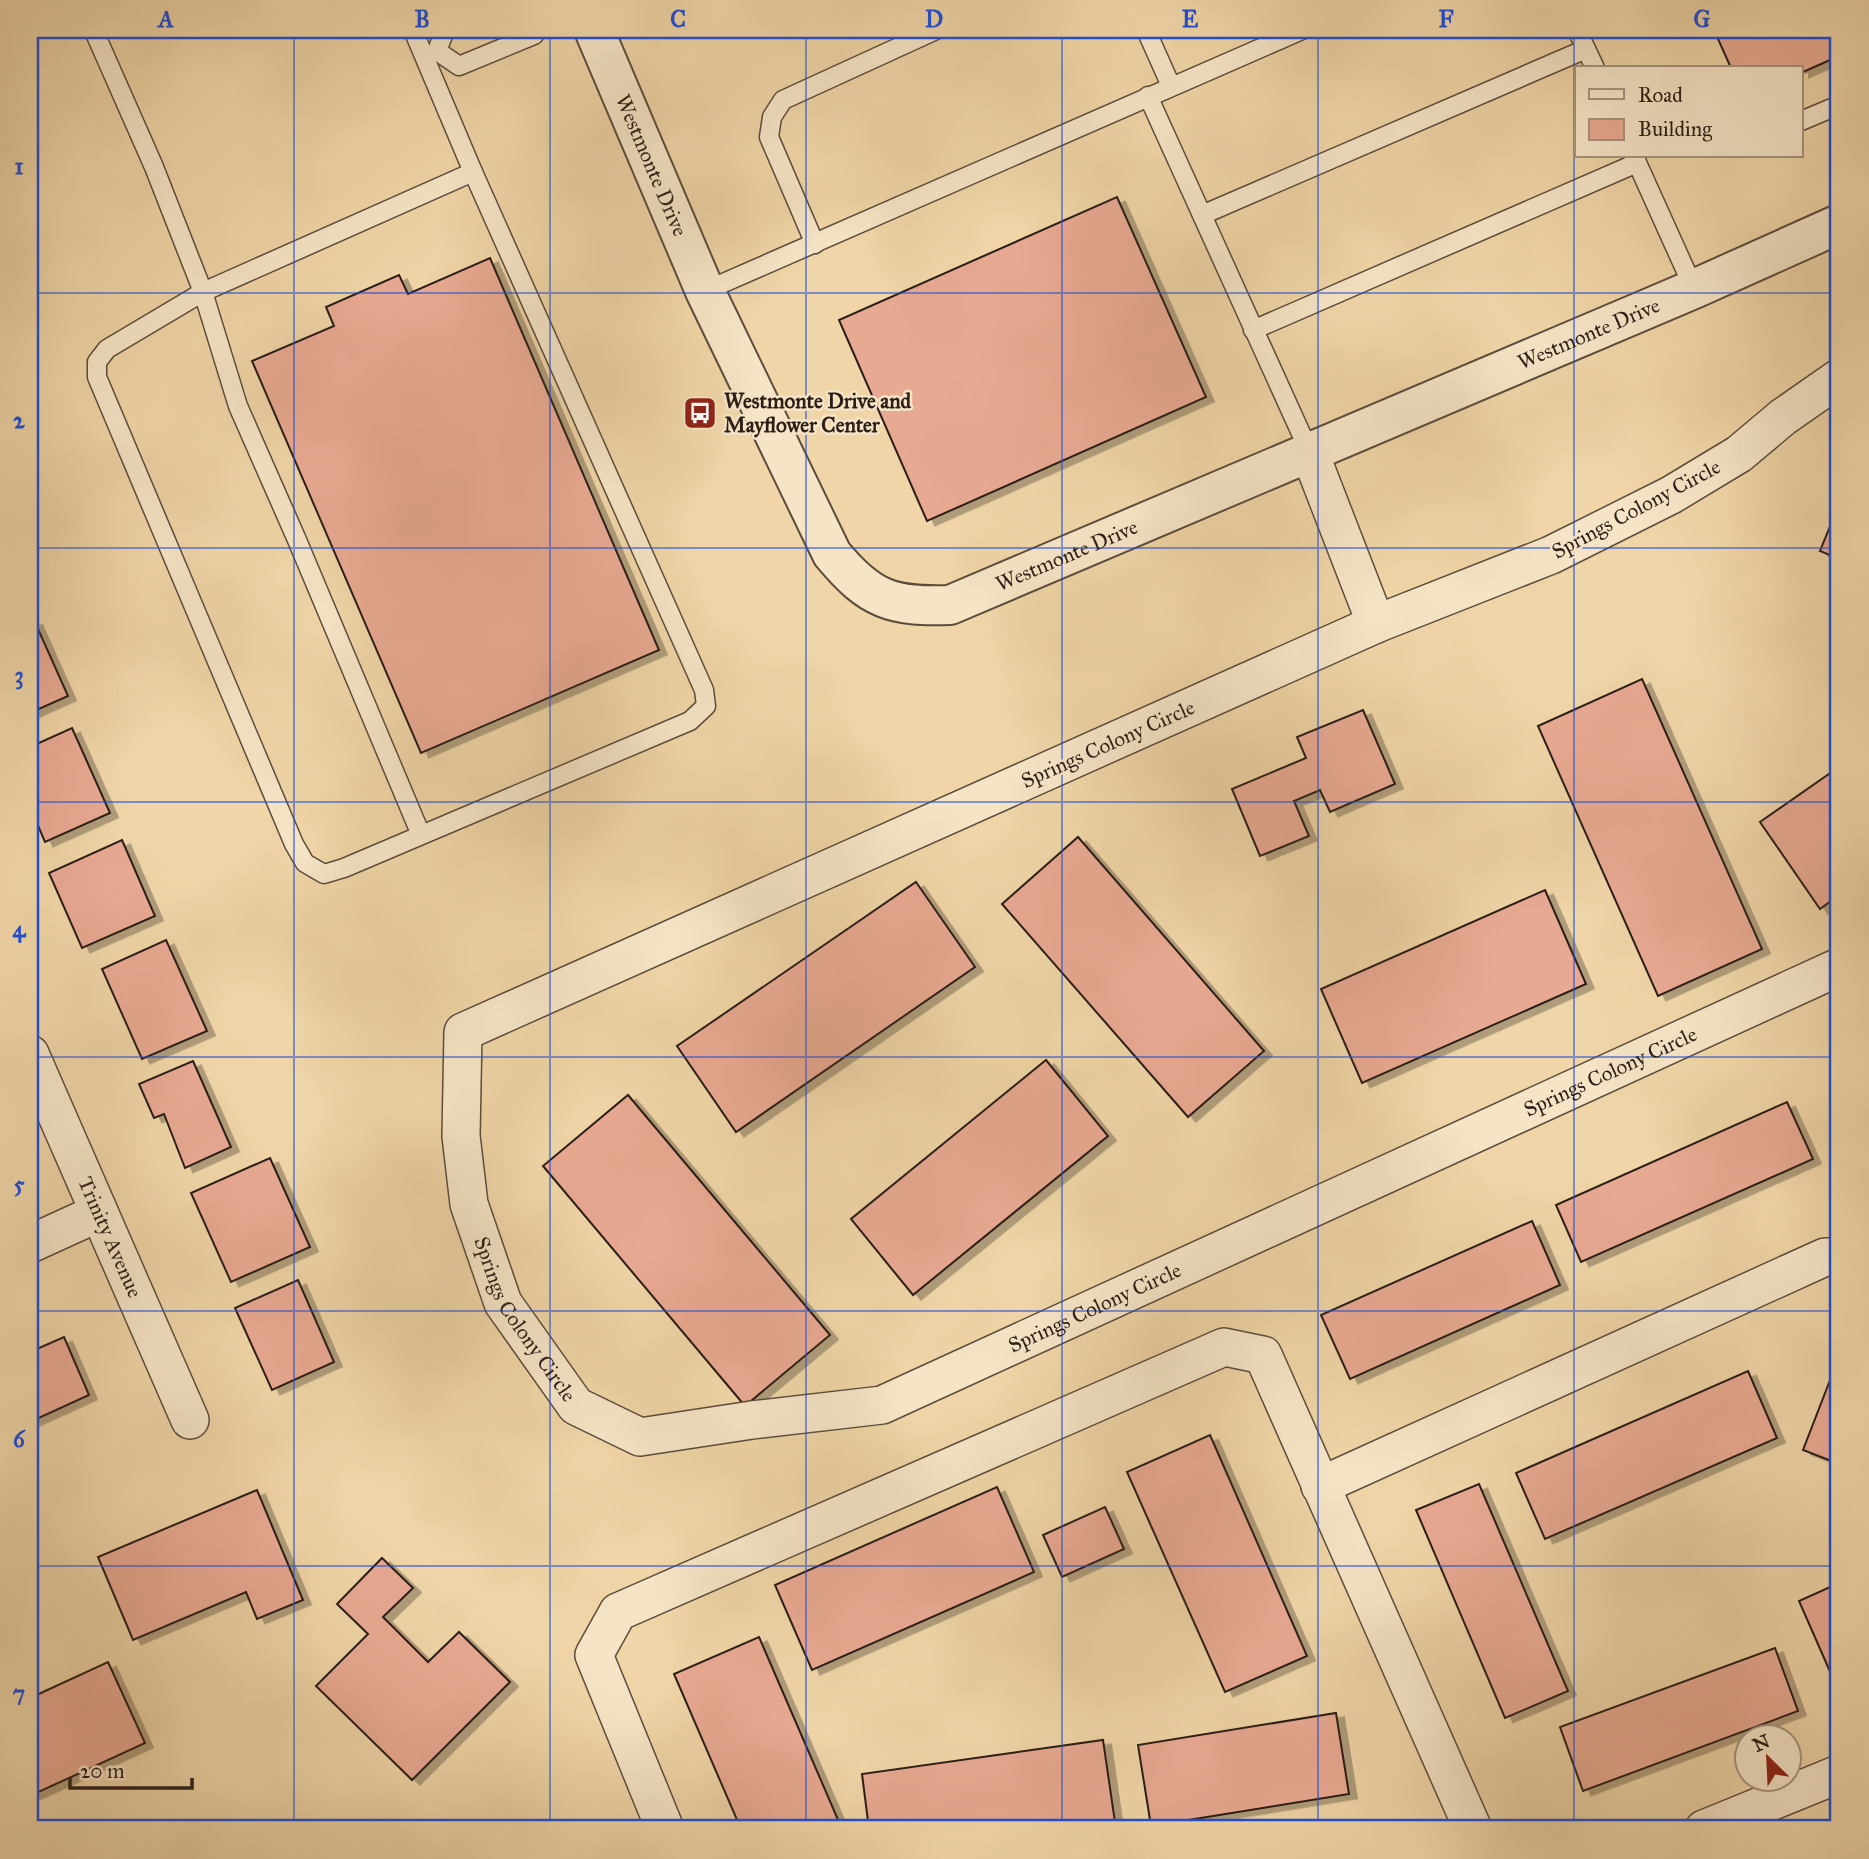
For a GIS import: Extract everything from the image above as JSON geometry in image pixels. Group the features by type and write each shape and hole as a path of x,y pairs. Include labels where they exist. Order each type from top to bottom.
{"street":[{"name":"Westmonte Drive","path":"594,30 705,291 832,554 852,578 881,598 914,606 950,605 1839,225"},
{"name":"Springs Colony Circle","path":"1839,378 1783,417 1740,454 1671,495 1551,555 1376,624 463,1032 461,1136 469,1204 503,1303 576,1406 640,1437 752,1420 881,1405 1839,967"},
{"path":"1308,451 1376,624"},
{"name":"Trinity Avenue","path":"30,1054 190,1420"},
{"path":"30,1244 98,1213"},
{"path":"1320,1486 1825,1256 1839,1256"},
{"path":"666,1829 594,1655 618,1612 1224,1348 1263,1355 1473,1829"},
{"path":"1704,1829 1839,1774"}],"lane":[{"path":"98,30 94,32 153,167 203,292 238,406 421,835"},
{"path":"414,30 431,53 473,173 704,690 706,706 690,721 344,868 324,874 305,863 294,844 97,377 97,362 107,349 203,292 473,173"},
{"path":"431,53 445,30"},
{"path":"431,53 459,66 534,35 535,30"},
{"path":"815,244 769,137 772,117 783,100 936,30"},
{"path":"1146,30 1171,86"},
{"path":"705,291 1301,30"},
{"path":"1577,30 1594,66"},
{"path":"1202,215 1586,49"},
{"path":"1149,96 1308,451"},
{"path":"1802,121 1839,105"},
{"path":"1253,330 1635,160 1694,289"}],"building":[{"path":"1714,30 1839,30 1839,56 1802,73 1802,66 1730,66"},
{"path":"1117,197 1206,397 927,521 839,320"},
{"path":"490,258 659,650 421,753 252,361 334,326 326,307 399,275 408,294"},
{"path":"1839,504 1839,559 1820,551"},
{"path":"34,620 68,696 30,713 30,622"},
{"path":"1642,679 1762,949 1658,996 1538,726"},
{"path":"1363,710 1395,784 1330,812 1320,790 1294,801 1309,836 1260,856 1232,789 1306,758 1297,737"},
{"path":"72,728 110,813 45,842 30,807 30,747"},
{"path":"1839,767 1839,895 1820,909 1760,822"},
{"path":"1078,837 1264,1051 1188,1117 1002,904"},
{"path":"122,840 155,916 82,948 49,873"},
{"path":"916,882 975,967 736,1132 677,1046"},
{"path":"1545,890 1586,984 1362,1083 1321,989"},
{"path":"166,940 207,1031 142,1059 102,969"},
{"path":"1046,1060 1108,1136 913,1295 851,1219"},
{"path":"193,1061 231,1147 185,1168 164,1114 154,1118 139,1084"},
{"path":"628,1095 830,1335 745,1406 543,1166"},
{"path":"1787,1102 1813,1159 1581,1262 1556,1205"},
{"path":"270,1158 310,1247 231,1282 191,1193"},
{"path":"1532,1221 1560,1285 1350,1379 1321,1315"},
{"path":"298,1280 334,1362 272,1390 235,1308"},
{"path":"64,1337 89,1395 30,1422 30,1352"},
{"path":"1839,1357 1839,1464 1803,1450"},
{"path":"1748,1371 1777,1438 1545,1539 1516,1473"},
{"path":"1210,1435 1307,1656 1225,1692 1127,1472"},
{"path":"1479,1484 1568,1691 1505,1718 1416,1510"},
{"path":"997,1487 1034,1572 812,1670 775,1585"},
{"path":"257,1490 303,1600 257,1619 246,1592 133,1640 98,1557"},
{"path":"1105,1507 1124,1549 1062,1577 1043,1535"},
{"path":"382,1558 413,1588 383,1617 428,1662 459,1632 510,1682 412,1780 316,1686 368,1634 337,1604"},
{"path":"1839,1583 1839,1692 1799,1601"},
{"path":"759,1637 842,1829 741,1829 674,1674"},
{"path":"1775,1648 1798,1711 1768,1722 1732,1722 1732,1736 1583,1791 1560,1727"},
{"path":"108,1662 145,1743 32,1795 30,1698"},
{"path":"1336,1713 1349,1794 1151,1826 1138,1745"},
{"path":"1103,1740 1116,1829 869,1829 862,1774"}],"place":[{"name":"Westmonte Drive and Mayflower Center","path":"700,413"}]}
